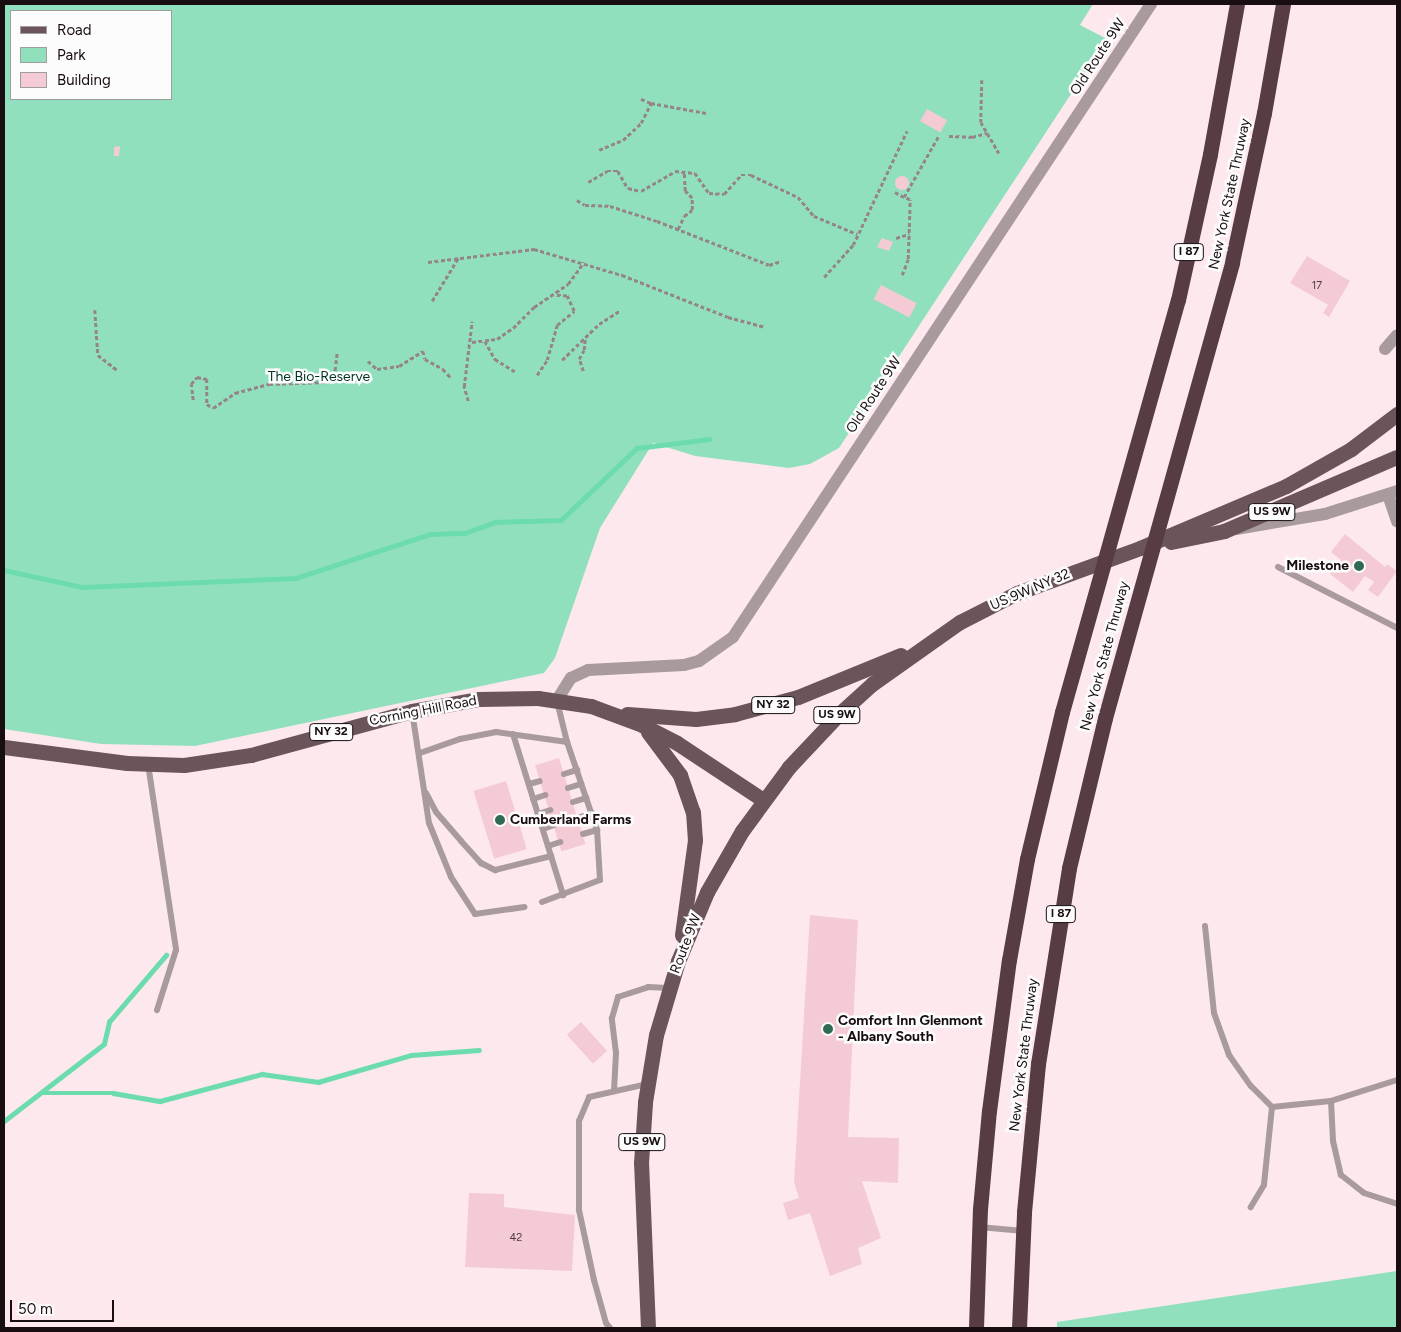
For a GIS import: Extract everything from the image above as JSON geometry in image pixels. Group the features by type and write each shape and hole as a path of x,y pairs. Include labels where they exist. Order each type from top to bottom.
{"highway":[{"name":"New York State Thruway","path":"976,1328 979,1227 994,1059 1018,909 1045,777 1124,497 1189,253 1238,4"},
{"name":"New York State Thruway","path":"1019,1328 1023,1231 1038,1064 1062,907 1094,762 1136,603 1173,480 1236,245 1283,4"}],"main road":[{"name":"US 9W","path":"1372,435 1397,414"},
{"name":"US 9W","path":"1140,548 1286,486 1397,420"},
{"name":"US 9W","path":"1140,548 1224,531 1347,481 1397,457"},
{"name":"US 9W NY 32","path":"925,644 1017,593 1140,548"},
{"name":"NY 32","path":"611,712 680,718 742,712 798,697 925,644"},
{"name":"Route 9W","path":"648,1328 641,1185 647,1084 678,961 707,892 763,800 839,714 925,644"},
{"name":"Corning Hill Road","path":"4,747 148,764 184,765 251,755 412,711 492,698 557,700 611,712 642,725 677,744 763,800"},
{"path":"642,725 680,774 693,812 694,848 678,961"}],"street":[{"name":"Old Route 9W","path":"557,700 571,678 588,670 684,666 705,657 733,637 1150,4"},
{"path":"1385,349 1397,335"},
{"path":"1224,531 1325,514 1393,493 1397,521"}],"lane":[{"path":"1278,567 1397,628"},
{"path":"542,902 563,896 600,880 597,830 567,742 557,700"},
{"path":"412,711 420,753 429,823 450,877 475,914 525,907"},
{"path":"420,753 460,739 496,732 567,742"},
{"path":"513,734 563,896"},
{"path":"148,764 176,950 157,1010"},
{"path":"564,774 577,770"},
{"path":"529,784 540,781"},
{"path":"568,788 581,784"},
{"path":"425,790 436,812 481,863 495,870 551,856"},
{"path":"533,799 545,795"},
{"path":"573,802 586,798"},
{"path":"538,814 550,810"},
{"path":"578,818 592,813"},
{"path":"542,829 554,825"},
{"path":"583,834 597,830"},
{"path":"548,846 560,842"},
{"path":"1205,926 1214,1014 1229,1054 1251,1086 1272,1107"},
{"path":"614,1091 616,1053 612,1018 618,996 648,987 670,988"},
{"path":"1272,1107 1331,1101 1397,1080"},
{"path":"610,1328 606,1323 594,1280 578,1210 579,1121 589,1097 647,1084"},
{"path":"1331,1101 1333,1141 1341,1175 1364,1193 1397,1204"},
{"path":"1251,1207 1264,1185 1272,1107"},
{"path":"979,1227 1023,1231"}],"path":[{"path":"982,80 981,122 999,153"},
{"path":"641,99 651,103 706,113"},
{"path":"598,150 623,140 642,124 651,103"},
{"path":"824,277 853,245 908,131"},
{"path":"949,136 987,133"},
{"path":"904,197 938,138"},
{"path":"588,182 608,171 618,171 628,188 642,191 675,171 695,173 709,193 724,194 741,175 751,175 798,197 814,216 857,234"},
{"path":"678,230 684,216 692,210 692,198 685,191 684,172"},
{"path":"895,192 910,200 908,259 902,275"},
{"path":"576,200 585,205 610,206 678,230 769,266 781,261"},
{"path":"896,238 909,234"},
{"path":"428,262 534,249 584,262 728,317 764,327"},
{"path":"432,301 458,258"},
{"path":"472,342 497,340 513,328 534,307 568,284 584,262"},
{"path":"537,375 547,360 557,325 574,311 567,296 554,295"},
{"path":"95,310 98,355 117,370"},
{"path":"562,360 585,338 619,311"},
{"path":"468,402 464,387 472,342 472,321"},
{"path":"583,371 580,359 584,350 585,338"},
{"path":"485,341 495,359 516,372"},
{"path":"368,361 376,369 399,366 423,350 424,359 443,369 452,379"},
{"path":"193,400 191,384 197,376 207,379 208,404 213,408 235,393 269,384 327,382 334,377 337,351"}],"green space":[{"name":"The Bio-Reserve","path":"4,4 1093,4 1080,25 1107,39 839,448 810,464 789,468 695,456 653,443 600,528 555,658 544,673 195,746 101,744 4,729"},
{"path":"1397,1271 1397,1328 1057,1328 1057,1322"}],"building":[{"path":"927,109 947,120 940,132 920,121"},
{"path":"120,146 119,156 114,156 114,147"},
{"path":"899,176 905,176 909,183 905,190 899,190 895,186 895,180"},
{"path":"882,238 893,242 889,251 877,247"},
{"path":"1307,256 1350,281 1329,317 1323,313 1328,305 1290,283"},
{"path":"881,285 917,303 909,317 874,299"},
{"name":"Milestone","path":"1345,534 1385,567 1387,564 1397,571 1378,597 1368,590 1374,582 1365,576 1353,592 1330,574 1341,560 1331,552"},
{"name":"Cumberland Farms","path":"559,758 585,844 561,851 535,765"},
{"name":"Cumberland Farms","path":"506,781 527,849 494,859 473,791"},
{"name":"Comfort Inn Glenmont - Albany South","path":"810,915 858,920 848,1137 899,1138 898,1183 862,1181 881,1238 858,1248 862,1264 830,1276 810,1213 788,1220 783,1203 799,1198 794,1182"},
{"path":"581,1022 607,1051 593,1064 567,1035"},
{"path":"469,1193 504,1194 504,1207 575,1215 572,1271 465,1267"}],"waterway":[{"path":"4,570 82,587 296,578 431,534 465,533 495,522 561,520 637,448 709,439"},
{"path":"4,1121 104,1044 109,1022 166,955"},
{"path":"43,1093 113,1093 160,1101 262,1074 318,1082 411,1055 479,1050"}],"place":[{"name":"Milestone","path":"1359,566"},
{"name":"Cumberland Farms","path":"500,820"},
{"name":"Comfort Inn Glenmont - Albany South","path":"828,1029"}]}
